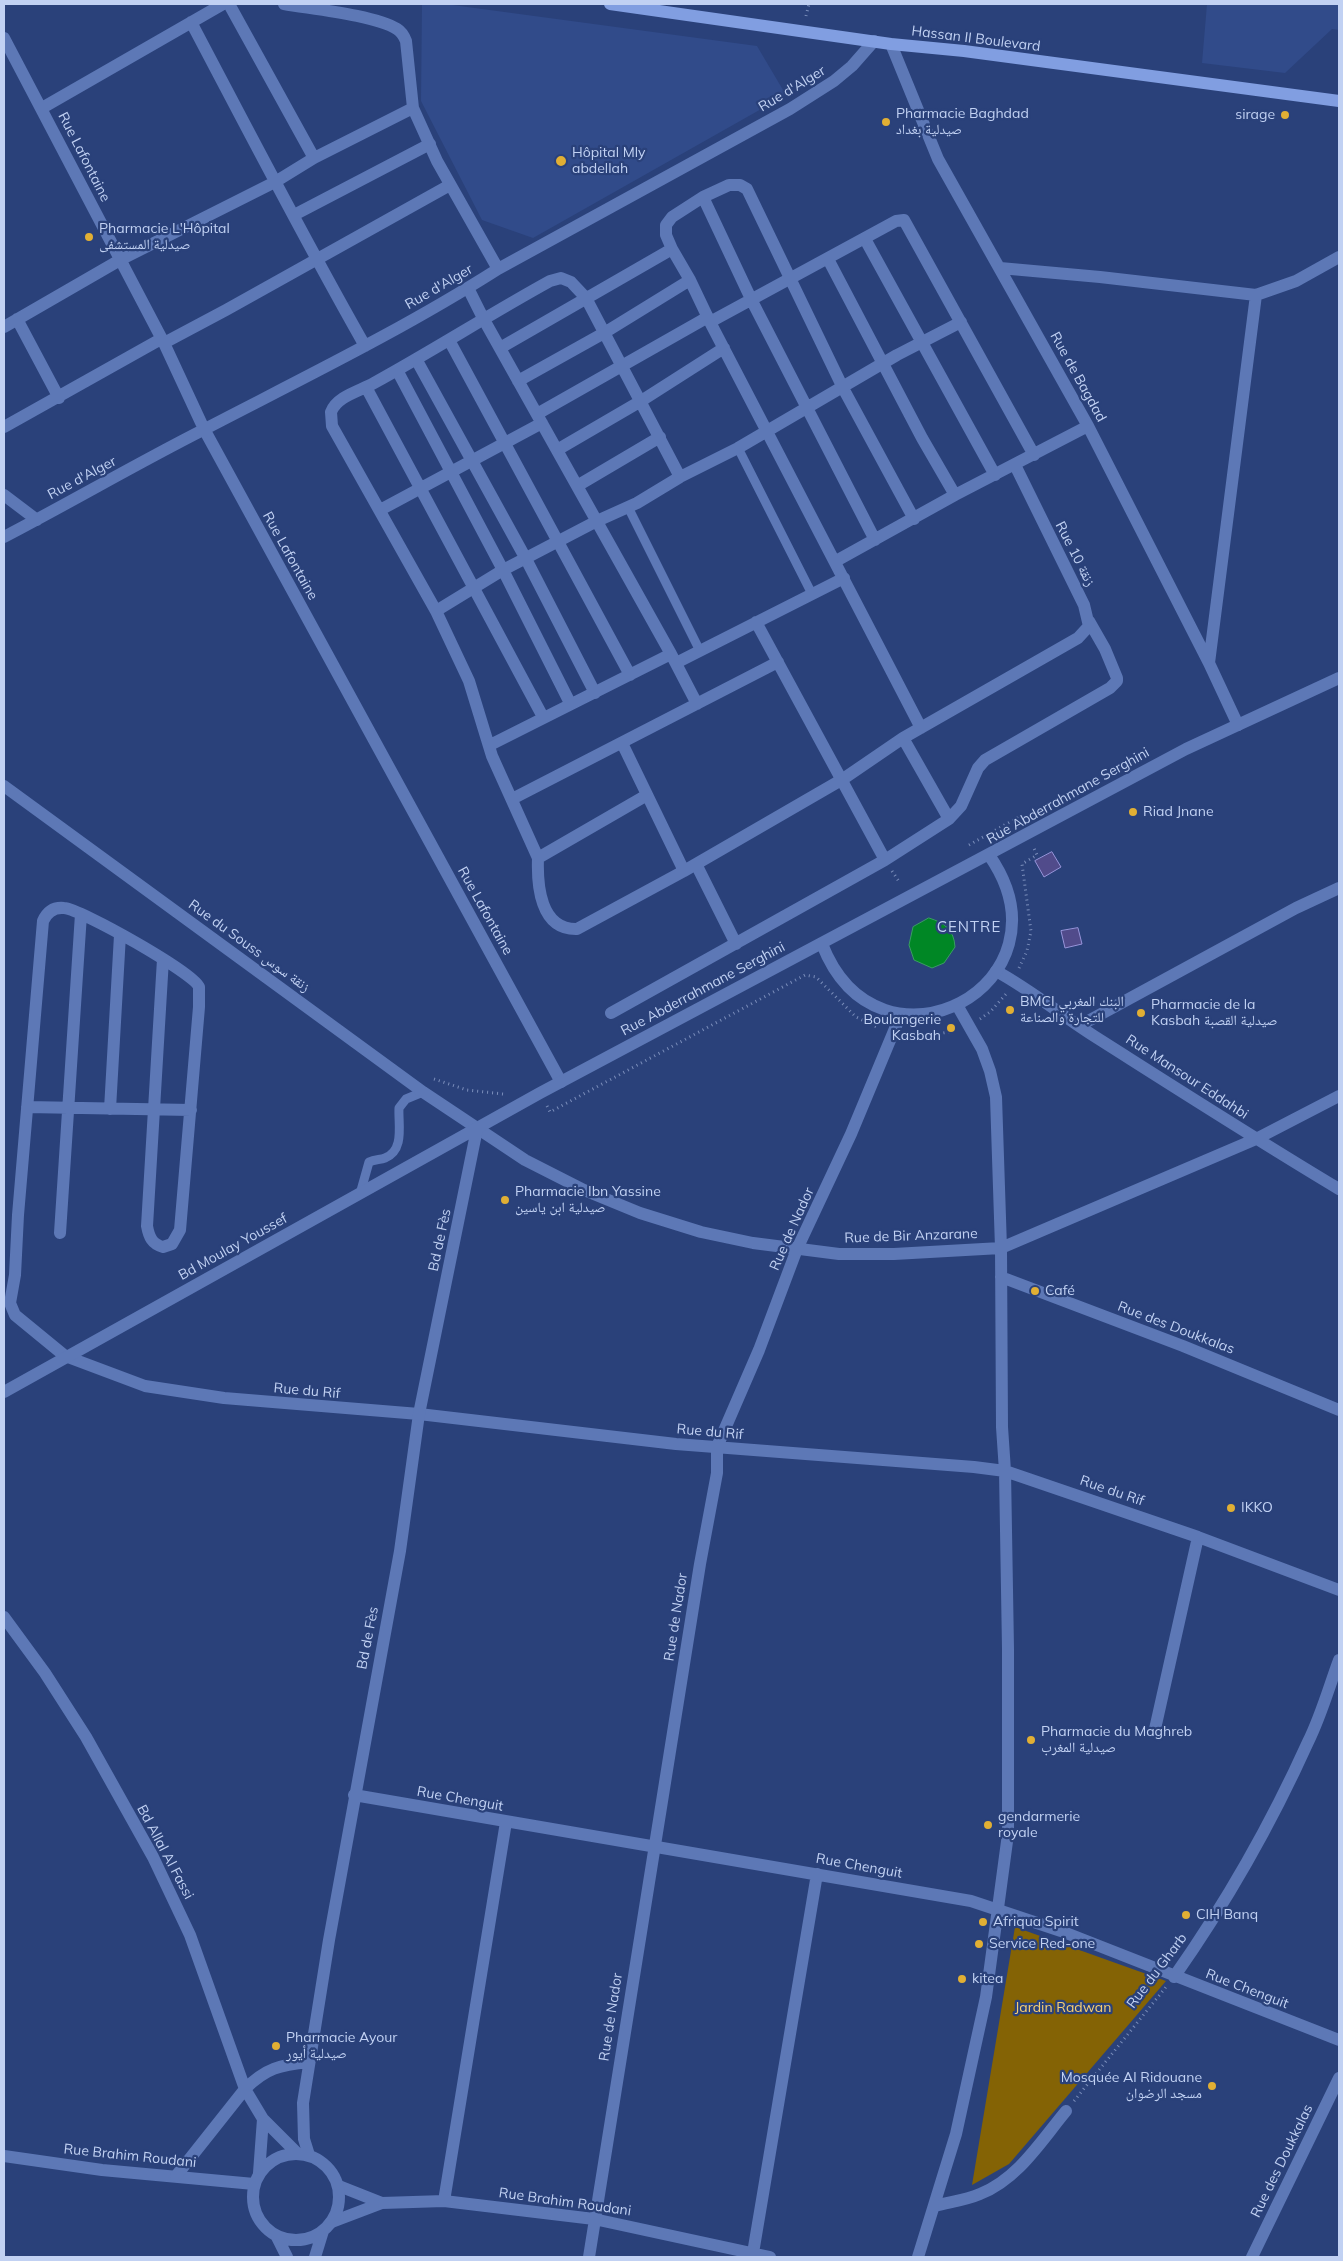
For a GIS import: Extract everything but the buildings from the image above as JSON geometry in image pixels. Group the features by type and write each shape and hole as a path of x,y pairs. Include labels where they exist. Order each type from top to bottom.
{"main road":[{"name":"Hassan II Boulevard","path":"610,4 891,44 1339,101"}],"street":[{"path":"42,108 223,4"},
{"path":"230,4 314,158"},
{"path":"284,4 376,21 399,30 406,41 413,108 450,185 498,269"},
{"path":"190,22 294,215 316,261 365,346"},
{"name":"Rue Lafontaine","path":"4,38 162,341 204,429 561,1082"},
{"name":"Rue d'Alger","path":"4,537 204,429 270,397 365,346 498,269 790,109 834,81 852,66 874,41"},
{"name":"Rue de Bagdad","path":"891,44 938,159 1088,426 1209,663 1238,725"},
{"path":"4,327 120,260 275,182 314,158 413,108"},
{"path":"294,215 430,144"},
{"path":"4,427 162,341 316,261 450,185"},
{"path":"914,519 843,388 747,189 740,185 729,186 704,197 668,221 666,235 672,248 921,728"},
{"path":"704,197 752,301 875,540"},
{"path":"380,510 504,443 622,367 709,320 752,301 896,221 906,221 1034,455"},
{"path":"866,239 921,343 995,475"},
{"path":"500,348 672,248"},
{"path":"1000,268 1100,277 1256,295 1296,281 1339,257"},
{"path":"828,259 955,496"},
{"path":"680,477 586,298 571,282 557,277 483,318 397,370 339,400 332,409 330,418 332,426 436,611 469,681 492,756 538,858 539,894 545,909 552,919 568,929 577,928 591,922 843,780 903,738 1081,635 1089,626 1089,621"},
{"path":"518,381 604,333 690,280"},
{"path":"468,288 518,381 674,658 697,704"},
{"path":"1209,663 1256,295"},
{"path":"17,319 59,398"},
{"path":"436,611 475,589 503,570 628,507 680,477 738,448 883,364 961,322"},
{"path":"449,340 630,675"},
{"path":"557,450 641,401 724,348"},
{"path":"416,359 526,559 594,693"},
{"path":"397,370 503,570 570,703"},
{"path":"366,387 543,718"},
{"path":"836,561 1088,426"},
{"path":"577,486 660,437"},
{"name":"Rue 10 زنقة","path":"949,819 961,806 978,768 985,760 1106,691 1117,681 1115,670 1089,621 1084,605 1015,465"},
{"path":"4,494 37,520"},
{"path":"490,746 570,703 630,675 674,658 700,651 844,578"},
{"path":"756,622 885,860"},
{"path":"512,799 778,662"},
{"name":"Rue Abderrahmane Serghini","path":"477,1129 540,1093 822,944 828,961 838,977 866,1001 883,1009 901,1014 920,1015 939,1012 958,1005 979,991 996,971 1010,939 1012,921 1006,886 989,856 1186,749 1339,678"},
{"path":"611,1013 885,860 949,819 903,738"},
{"path":"622,743 684,871"},
{"name":"Rue du Souss زنقة سوس","path":"4,786 423,1092 477,1129"},
{"path":"538,858 647,795"},
{"path":"822,944 989,856"},
{"path":"696,864 736,944"},
{"path":"1078,1026 1296,908 1339,888"},
{"path":"8,1307 15,1275 18,1215 43,921 47,913 60,908 81,914 163,959 194,979 199,987 191,1110 180,1230 172,1244 163,1247 153,1242 147,1226 163,959"},
{"path":"60,1233 81,914"},
{"path":"110,1109 120,935"},
{"name":"Rue Mansour Eddahbi","path":"996,971 1014,981 1078,1026 1256,1139 1339,1189"},
{"path":"918,2257 935,2206 961,2114 986,1997 1000,1909 1008,1834 1008,1649 1005,1472 1002,1426 1001,1248 996,1097 982,1049 958,1005"},
{"name":"Rue de Nador","path":"589,2257 700,1564 717,1473 717,1447 760,1350 797,1249 851,1134 901,1014"},
{"name":"Rue de Bir Anzarane","path":"477,1129 525,1160 584,1190 640,1213 701,1232 797,1249 840,1254 894,1254 1001,1248 1256,1139 1339,1096"},
{"path":"28,1106 69,1109 191,1110"},
{"name":"Bd Moulay Youssef","path":"4,1392 65,1356 477,1129"},
{"name":"Bd de Fès","path":"303,2154 303,2123 309,2062 354,1795 400,1551 419,1414 477,1129"},
{"name":"Rue des Doukkalas","path":"1001,1276 1183,1346 1339,1410"},
{"name":"Rue du Rif","path":"8,1307 15,1316 65,1356 145,1386 224,1398 419,1414 676,1444 965,1466 1005,1472 1198,1537 1339,1590"},
{"path":"1155,1730 1198,1537"},
{"name":"Bd Allal Al Fassi","path":"4,1617 45,1673 86,1737 153,1857 190,1935 245,2089 263,2119 303,2154"},
{"name":"Rue du Gharb","path":"1174,1977 1232,1889 1265,1829 1309,1741 1339,1660"},
{"name":"Rue Chenguit","path":"354,1795 971,1901 1000,1909 1339,2040"},
{"path":"444,2201 506,1822"},
{"path":"754,2253 817,1874"},
{"path":"176,2176 245,2089 258,2076 271,2068 309,2062"},
{"name":"Rue des Doukkalas","path":"1252,2257 1339,2078"},
{"path":"935,2206 981,2194 1018,2170 1066,2111"},
{"path":"263,2119 257,2179 252,2196 259,2219 276,2236 287,2257"},
{"path":"257,2179 267,2164 277,2157 303,2154 328,2166 339,2186 340,2198 338,2210 328,2226 315,2257"},
{"name":"Rue Brahim Roudani","path":"4,2156 102,2170 176,2176 257,2179"},
{"name":"Rue Brahim Roudani","path":"339,2186 382,2203"},
{"name":"Rue Brahim Roudani","path":"328,2226 382,2203 444,2201 594,2219 770,2257"},
{"path":"276,2236 300,2240 312,2237 328,2226"}],"lane":[{"path":"738,448 812,594"},
{"path":"628,507 700,651"},
{"path":"360,1194 369,1162 385,1158 396,1149 400,1135 399,1108 406,1099 423,1092"}],"path":[{"path":"540,1093 550,1112 805,975 816,977 856,1017 893,1033 928,1036 943,1034 970,1026 990,1012 1014,981 1026,951 1030,931 1022,864 1037,855 1017,818 967,846"},
{"path":"892,888 908,879"},
{"path":"427,1076 467,1090 501,1095 509,1092"},
{"name":"Rue du Gharb","path":"1066,2111 1174,1977"}],"shaded area":[{"name":"Hôpital Mly abdellah","path":"422,4 445,4 757,46 786,95 533,238 482,220 421,101"},
{"path":"1207,4 1339,4 1339,30 1332,29 1285,73 1202,63"},
{"path":"929,918 940,922 948,928 953,936 955,947 944,963 932,968 914,960 909,945 913,927"}],"green space":[{"name":"Jardin Radwan","path":"1015,1927 1166,1981 1009,2164 972,2185"}],"place":[{"name":"sirage","path":"1285,115"},
{"name":"Pharmacie Baghdad صيدلية بغداد","path":"886,122"},
{"name":"Hôpital Mly abdellah","path":"561,161"},
{"name":"Pharmacie L'Hôpital صيدلية المستشفى","path":"89,237"},
{"name":"Riad Jnane","path":"1133,812"},
{"name":"BMCI البنك المغربي للتجارة والصناعة","path":"1010,1010"},
{"name":"Pharmacie de la Kasbah صيدلية القصبة","path":"1141,1013"},
{"name":"Boulangerie Kasbah","path":"951,1028"},
{"name":"Pharmacie Ibn Yassine صيدلية ابن ياسين","path":"505,1200"},
{"name":"Café","path":"1035,1291"},
{"name":"IKKO","path":"1231,1508"},
{"name":"Pharmacie du Maghreb صيدلية المغرب","path":"1031,1740"},
{"name":"gendarmerie royale","path":"988,1825"},
{"name":"CIH Banq","path":"1186,1915"},
{"name":"Afriqua Spirit","path":"983,1922"},
{"name":"Service Red-one","path":"979,1944"},
{"name":"kitea","path":"962,1979"},
{"name":"Pharmacie Ayour صيدلية أيور","path":"276,2046"},
{"name":"Mosquée Al Ridouane مسجد الرضوان","path":"1212,2086"}],"district":[{"name":"CENTRE","path":"969,927"}]}
